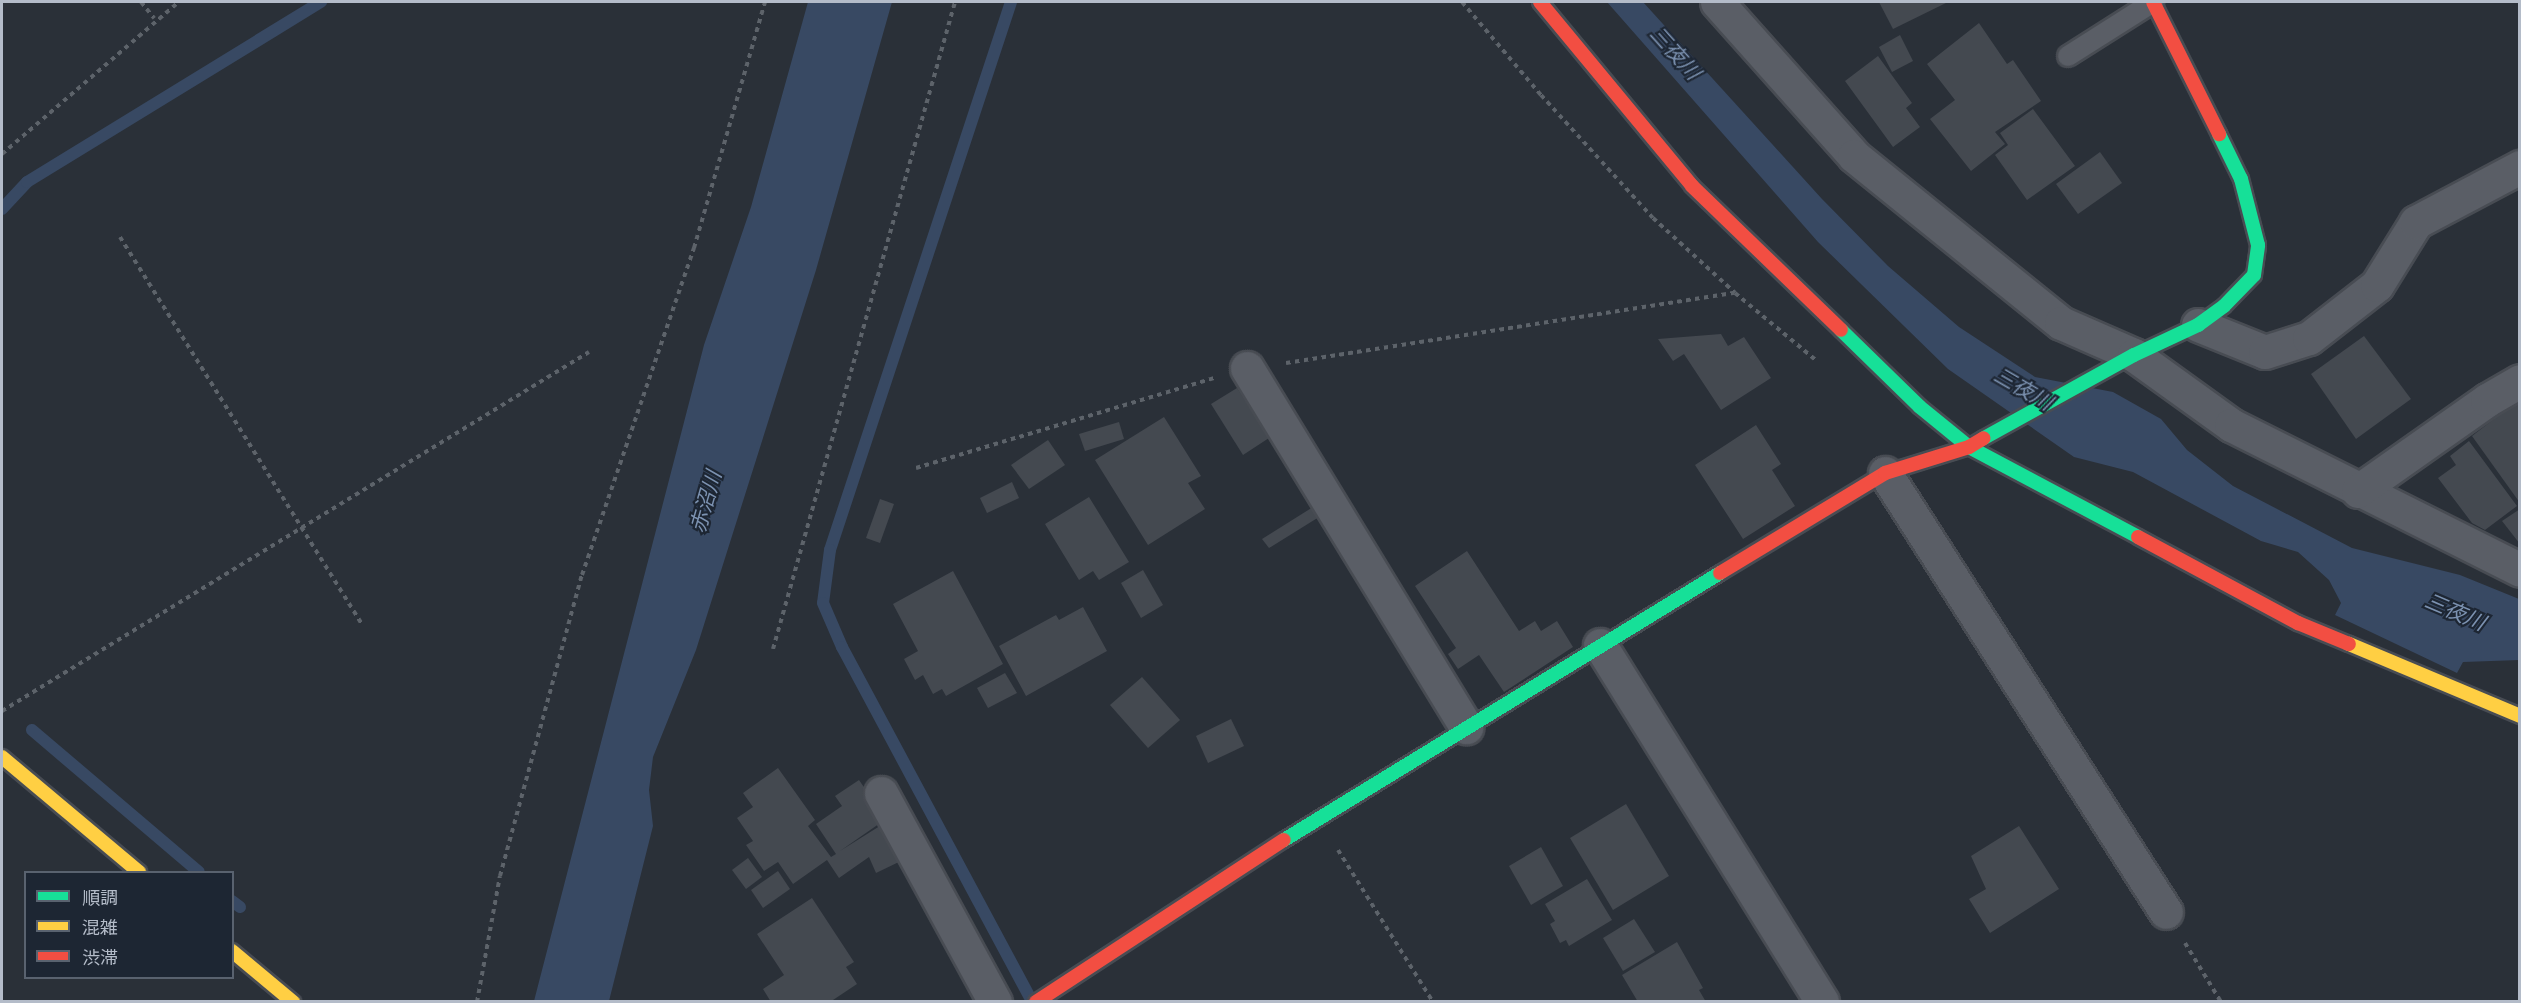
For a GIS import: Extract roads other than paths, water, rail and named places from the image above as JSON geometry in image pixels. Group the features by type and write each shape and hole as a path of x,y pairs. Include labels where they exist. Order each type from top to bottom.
{"street":[{"path":"1540,2 1692,186 1920,407 1969,447 2298,623 2520,716"},
{"path":"1717,2 1854,156 2061,323 2134,356 2231,425 2358,491 2520,570"},
{"path":"1036,1002 1318,818 1885,473 1969,447 2134,356 2198,325 2224,306 2254,274 2258,245 2241,179 2153,2"},
{"path":"2198,325 2265,352 2309,338 2377,285 2416,222 2520,166"},
{"path":"1247,368 1466,727"},
{"path":"2358,491 2487,400 2520,381"},
{"path":"1885,473 2166,912"},
{"path":"1600,645 1822,1002"},
{"path":"2,757 137,871"},
{"path":"881,793 995,1002"},
{"path":"234,953 293,1002"}],"lane":[{"path":"2068,56 2153,2"}],"water":[{"name":"赤沼川","path":"808,2 892,2 816,270 696,650 653,757 649,790 653,826 609,1001 534,1001 704,345 751,207"},
{"name":"三夜川","path":"1607,2 1643,2 1822,199 1888,266 1959,327 2035,377 2113,392 2161,419 2187,450 2233,486 2352,548 2460,575 2519,599 2519,660 2463,662 2457,673 2335,615 2341,603 2329,580 2298,552 2261,541 2133,472 2074,457 1948,369 1818,242"}],"waterway":[{"path":"2,209 27,182 321,2"},
{"path":"1011,2 830,550 823,603 842,647 1032,1002"},
{"path":"32,730 198,871"},
{"path":"234,902 240,907"}]}
